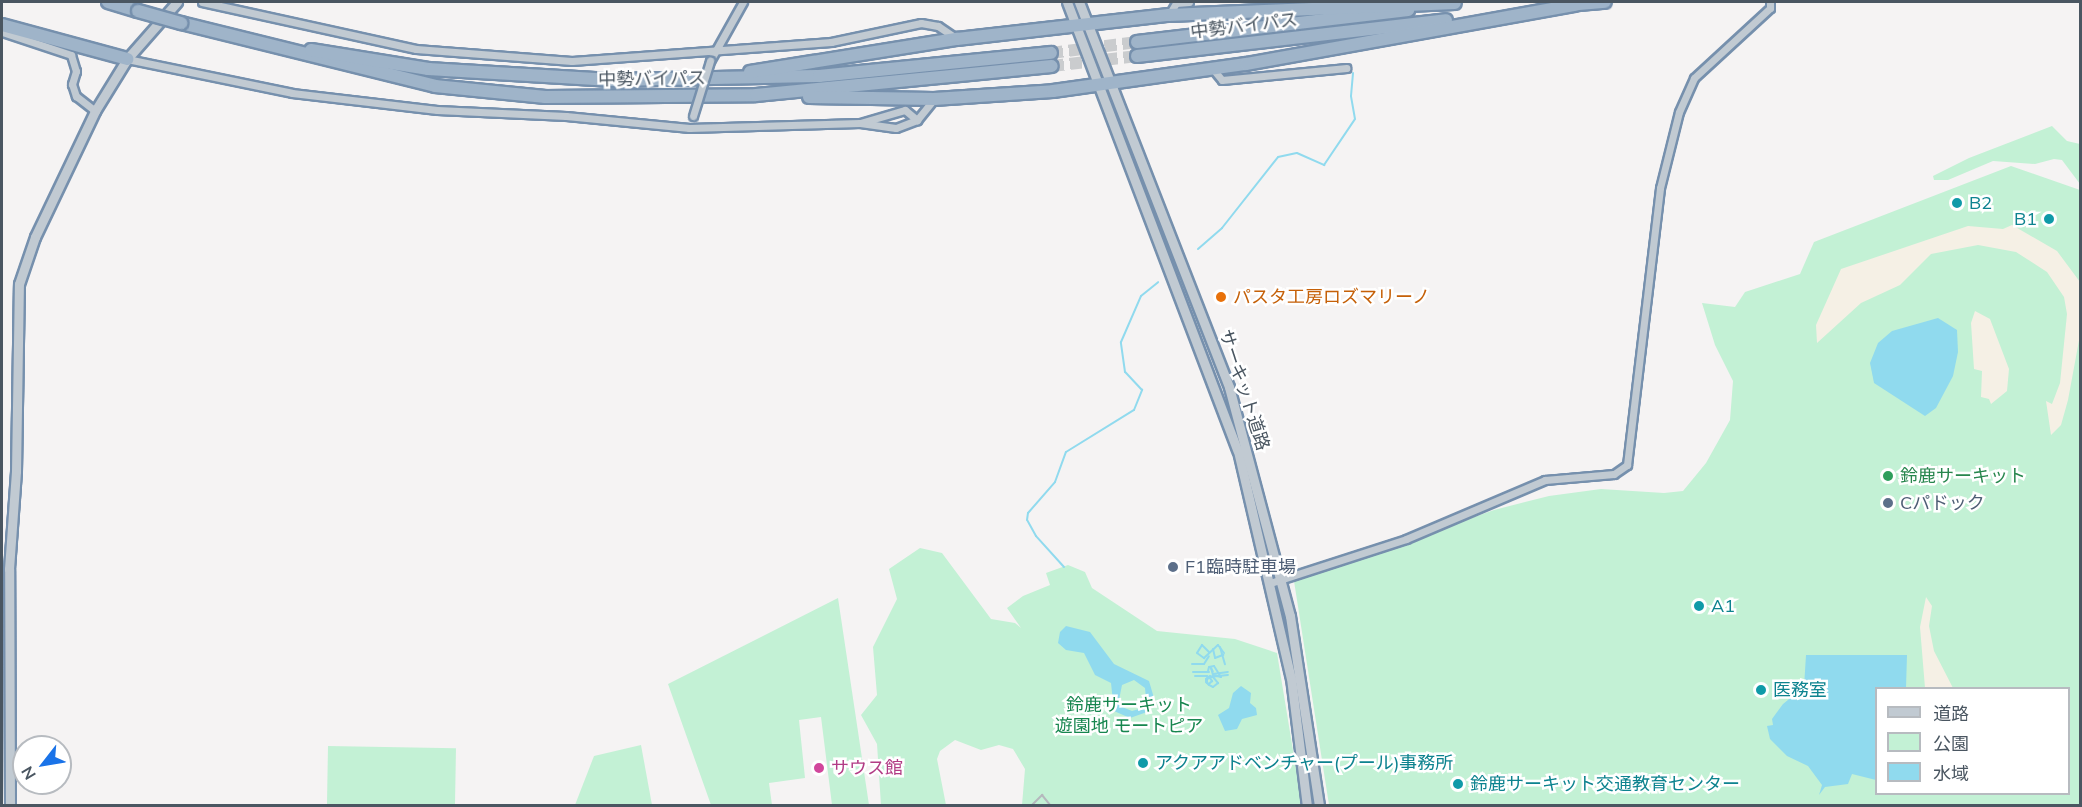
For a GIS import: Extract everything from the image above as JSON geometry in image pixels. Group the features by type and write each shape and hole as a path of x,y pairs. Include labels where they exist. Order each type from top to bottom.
{"highway":[{"name":"中勢バイパス","path":"108,2 390,76 498,93 612,98 756,95 1052,66"},
{"name":"中勢バイパス","path":"1137,42 1469,2"},
{"name":"中勢バイパス","path":"1137,56 1605,2"},
{"path":"713,78 957,39 1169,15 1455,3"},
{"path":"756,95 934,99 1053,91 1213,69 1575,5"},
{"path":"2,25 127,60"},
{"name":"中勢バイパス","path":"257,41 428,69 543,78 819,76 1051,53"}],"street":[{"path":"10,806 9,569 16,471 20,284 35,237 95,111 127,60 177,2"},
{"path":"202,2 382,44 458,54 582,61 715,48 831,42 921,23 938,26 957,39"},
{"path":"693,116 715,48 743,2"},
{"path":"1067,2 1082,25"},
{"name":"サーキット道路","path":"1079,2 1082,25 1098,84 1224,408 1270,582 1291,678 1307,806"},
{"path":"1169,15 1176,3 1189,2"},
{"path":"1270,582 1397,542 1545,480 1614,474 1627,465 1655,227 1674,128 1694,78 1770,8 1770,2"},
{"name":"サーキット道路","path":"1082,25 1112,82 1229,387 1282,579 1298,657 1319,806"},
{"path":"2,32 71,56 76,71 72,84 76,96 95,111"},
{"path":"127,60 292,93 437,110 689,128 860,123 896,128 917,120 934,99"},
{"path":"1213,69 1222,80 1346,68"},
{"path":"860,123 905,110 917,120"}],"green space":[{"path":"2052,126 2067,141 2080,144 2080,184 2062,160 2054,159 2035,164 1993,161 1948,180 1934,180 1933,176 1969,158"},
{"name":"鈴鹿サーキット","path":"2011,166 2080,190 2080,805 1329,805 1294,581 1494,510 1549,496 1601,489 1664,493 1683,491 1706,463 1730,420 1733,381 1715,345 1702,303 1735,307 1745,292 1800,274 1814,242"},
{"name":"鈴鹿サーキット 遊園地 モートピア","path":"920,548 942,553 991,619 1015,623 1021,628 1007,608 1023,596 1050,585 1046,573 1068,565 1085,572 1092,588 1157,631 1235,639 1277,653 1302,805 1022,805 1025,769 1013,749 999,745 981,750 955,740 940,751 937,759 946,805 881,805 877,744 861,715 877,695 873,647 897,599 889,569"},
{"path":"838,598 869,805 832,805 821,717 799,720 805,778 769,783 772,805 711,805 668,684"},
{"path":"641,745 652,805 575,805 594,756"},
{"path":"328,746 456,748 455,806 327,805"}],"sand":[{"path":"2012,225 2057,251 2080,282 2080,335 2068,400 2061,425 2051,435 2046,401 2052,404 2060,383 2067,314 2064,297 2047,272 2016,252 1978,245 1931,254 1900,285 1861,303 1817,343 1816,325 1841,269 1968,226 2003,229"},
{"path":"1975,311 1990,319 2009,369 2007,391 1991,404 1989,399 1981,397 1982,371 1974,369 1971,323"},
{"path":"1926,597 1932,606 1929,626 1934,651 1952,687 1925,687 1920,627"}],"water":[{"path":"1938,318 1957,330 1958,352 1953,376 1936,408 1925,416 1874,383 1870,363 1878,343 1892,331"},
{"path":"1066,626 1090,632 1114,664 1149,681 1154,698 1147,712 1130,718 1114,711 1111,683 1095,675 1084,653 1066,650 1058,643 1060,632","holes":["1134,680 1145,688 1146,699 1139,709 1132,711 1122,707 1119,700 1122,685"]},
{"path":"1806,655 1907,655 1906,687 1875,687 1875,780 1852,774 1848,784 1825,787 1819,795 1822,785 1808,766 1787,756 1770,739 1767,726 1773,725 1772,719 1783,704 1804,687"},
{"path":"1241,686 1251,693 1250,703 1256,708 1257,715 1242,719 1237,729 1225,731 1218,715 1229,708 1233,693"}],"waterway":[{"path":"1198,249 1222,228 1278,157 1297,153 1324,165 1355,119 1351,96 1353,73"},
{"path":"1064,567 1036,536 1027,520 1028,513 1055,482 1066,452 1134,410 1142,390 1125,372 1121,342 1141,296 1158,282"},
{"path":"1209,652 1202,645 1197,653 1204,658 1218,645 1224,653"},
{"path":"1220,647 1225,664"},
{"path":"1213,649 1215,658 1223,655"},
{"path":"1192,664 1204,664 1209,656"},
{"path":"1208,671 1209,667 1214,666 1221,677 1213,675 1211,668 1213,672"},
{"path":"1193,672 1209,672"},
{"path":"1213,674 1228,672"},
{"path":"1195,676 1207,676 1210,678 1212,681 1209,684 1207,683 1206,682 1206,679 1208,677 1209,677 1210,676 1213,677 1218,683 1213,687 1207,683 1207,679 1211,677 1218,676 1228,675"}],"tunnel":[{"path":"1051,53 1137,42"},
{"path":"1052,66 1137,56"}],"railway":[{"path":"1031,806 1042,795 1051,806"}],"place":[{"name":"B2","path":"1957,203"},
{"name":"B1","path":"2049,219"},
{"name":"パスタ工房ロズマリーノ","path":"1221,297"},
{"name":"鈴鹿サーキット","path":"1888,476"},
{"name":"Cパドック","path":"1888,503"},
{"name":"F1臨時駐車場","path":"1173,567"},
{"name":"A1","path":"1699,606"},
{"name":"医務室","path":"1761,690"},
{"name":"アクアアドベンチャー(プール)事務所","path":"1143,763"},
{"name":"サウス館","path":"819,768"},
{"name":"鈴鹿サーキット交通教育センター","path":"1458,784"}]}
